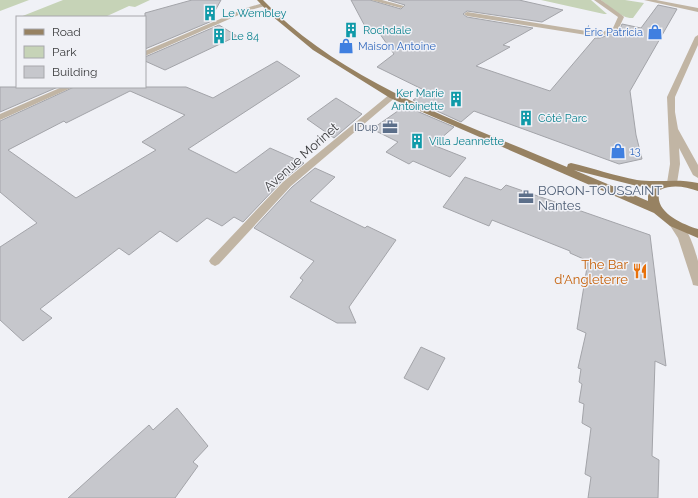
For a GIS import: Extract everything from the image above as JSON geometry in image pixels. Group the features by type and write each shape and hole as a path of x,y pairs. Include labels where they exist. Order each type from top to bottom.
{"main road":[{"path":"262,3 315,50 393,96 658,210 675,224 698,234"},
{"path":"537,157 637,183 661,185 672,183 698,187"},
{"path":"658,210 652,197 656,188 661,185"}],"street":[{"path":"374,0 401,6"},
{"path":"467,14 599,35 616,28 621,17 597,0"},
{"path":"647,0 698,10"},
{"path":"146,54 262,3"},
{"path":"672,183 675,164 671,97 698,37"},
{"path":"0,117 67,88"},
{"name":"Avenue Morinet","path":"215,261 287,184 393,96"},
{"path":"674,128 698,175"},
{"path":"675,224 684,237 698,281"}],"green space":[{"path":"0,0 29,0 0,11"},
{"path":"63,0 150,0 135,7 129,6 107,16 23,16"},
{"path":"541,0 591,0 607,14 604,14"},
{"path":"601,0 625,0 644,3 633,18 629,18 616,12"}],"building":[{"path":"192,0 221,0 210,20 212,21 146,49 145,13"},
{"path":"351,0 370,0 401,9 405,5 388,0 519,0 563,10 542,22 467,11 463,14 467,17 533,28 503,45 510,47 476,66 550,91 595,38 600,38 619,31 622,24 641,28 658,5 677,9 630,91 636,135 642,159 619,164 474,111 461,122 413,100 426,91 377,67 394,54 375,27 368,32"},
{"path":"219,25 237,36 165,70 146,61 146,57"},
{"path":"277,61 300,76 188,149 236,173 270,148 304,163 282,181 243,222 234,217 222,226 207,218 177,242 160,231 129,255 119,248 40,309 52,318 23,341 0,320 0,247 37,223 0,192 0,121 72,88 186,87 213,98","holes":["130,91 185,115 142,142 156,150 76,198 8,150 64,121 66,123"]},
{"path":"0,87 56,88 0,112"},
{"path":"336,98 362,114 334,138 307,119"},
{"path":"405,106 454,127 433,145 466,158 450,177 413,161 409,164 386,152 398,142 372,129"},
{"path":"315,168 335,177 310,201 365,228 367,226 396,240 349,307 356,323 337,323 290,297 303,280 300,278 314,261 254,228 292,187"},
{"path":"465,177 501,190 506,185 650,235 666,366 655,361 652,456 659,460 658,498 588,498 591,477 585,474 591,428 582,423 584,404 579,402 582,384 579,382 581,369 578,368 586,333 577,329 588,261 570,253 570,251 492,220 489,226 443,207"},
{"path":"421,347 445,358 428,390 404,378"},
{"path":"177,408 208,446 193,462 198,466 175,498 68,498 149,425 153,430"}],"place":[{"name":"Le Wembley","path":"210,13"},
{"name":"Rochdale","path":"351,30"},
{"name":"Éric Patricia","path":"655,32"},
{"name":"Le 84","path":"219,36"},
{"name":"Maison Antoine","path":"346,46"},
{"name":"Ker Marie Antoinette","path":"456,99"},
{"name":"Côté Parc","path":"526,118"},
{"name":"IDup","path":"390,127"},
{"name":"Villa Jeannette","path":"417,141"},
{"name":"13","path":"618,151"},
{"name":"BORON-TOUSSAINT Nantes","path":"526,197"},
{"name":"The Bar d'Angleterre","path":"640,271"}]}
